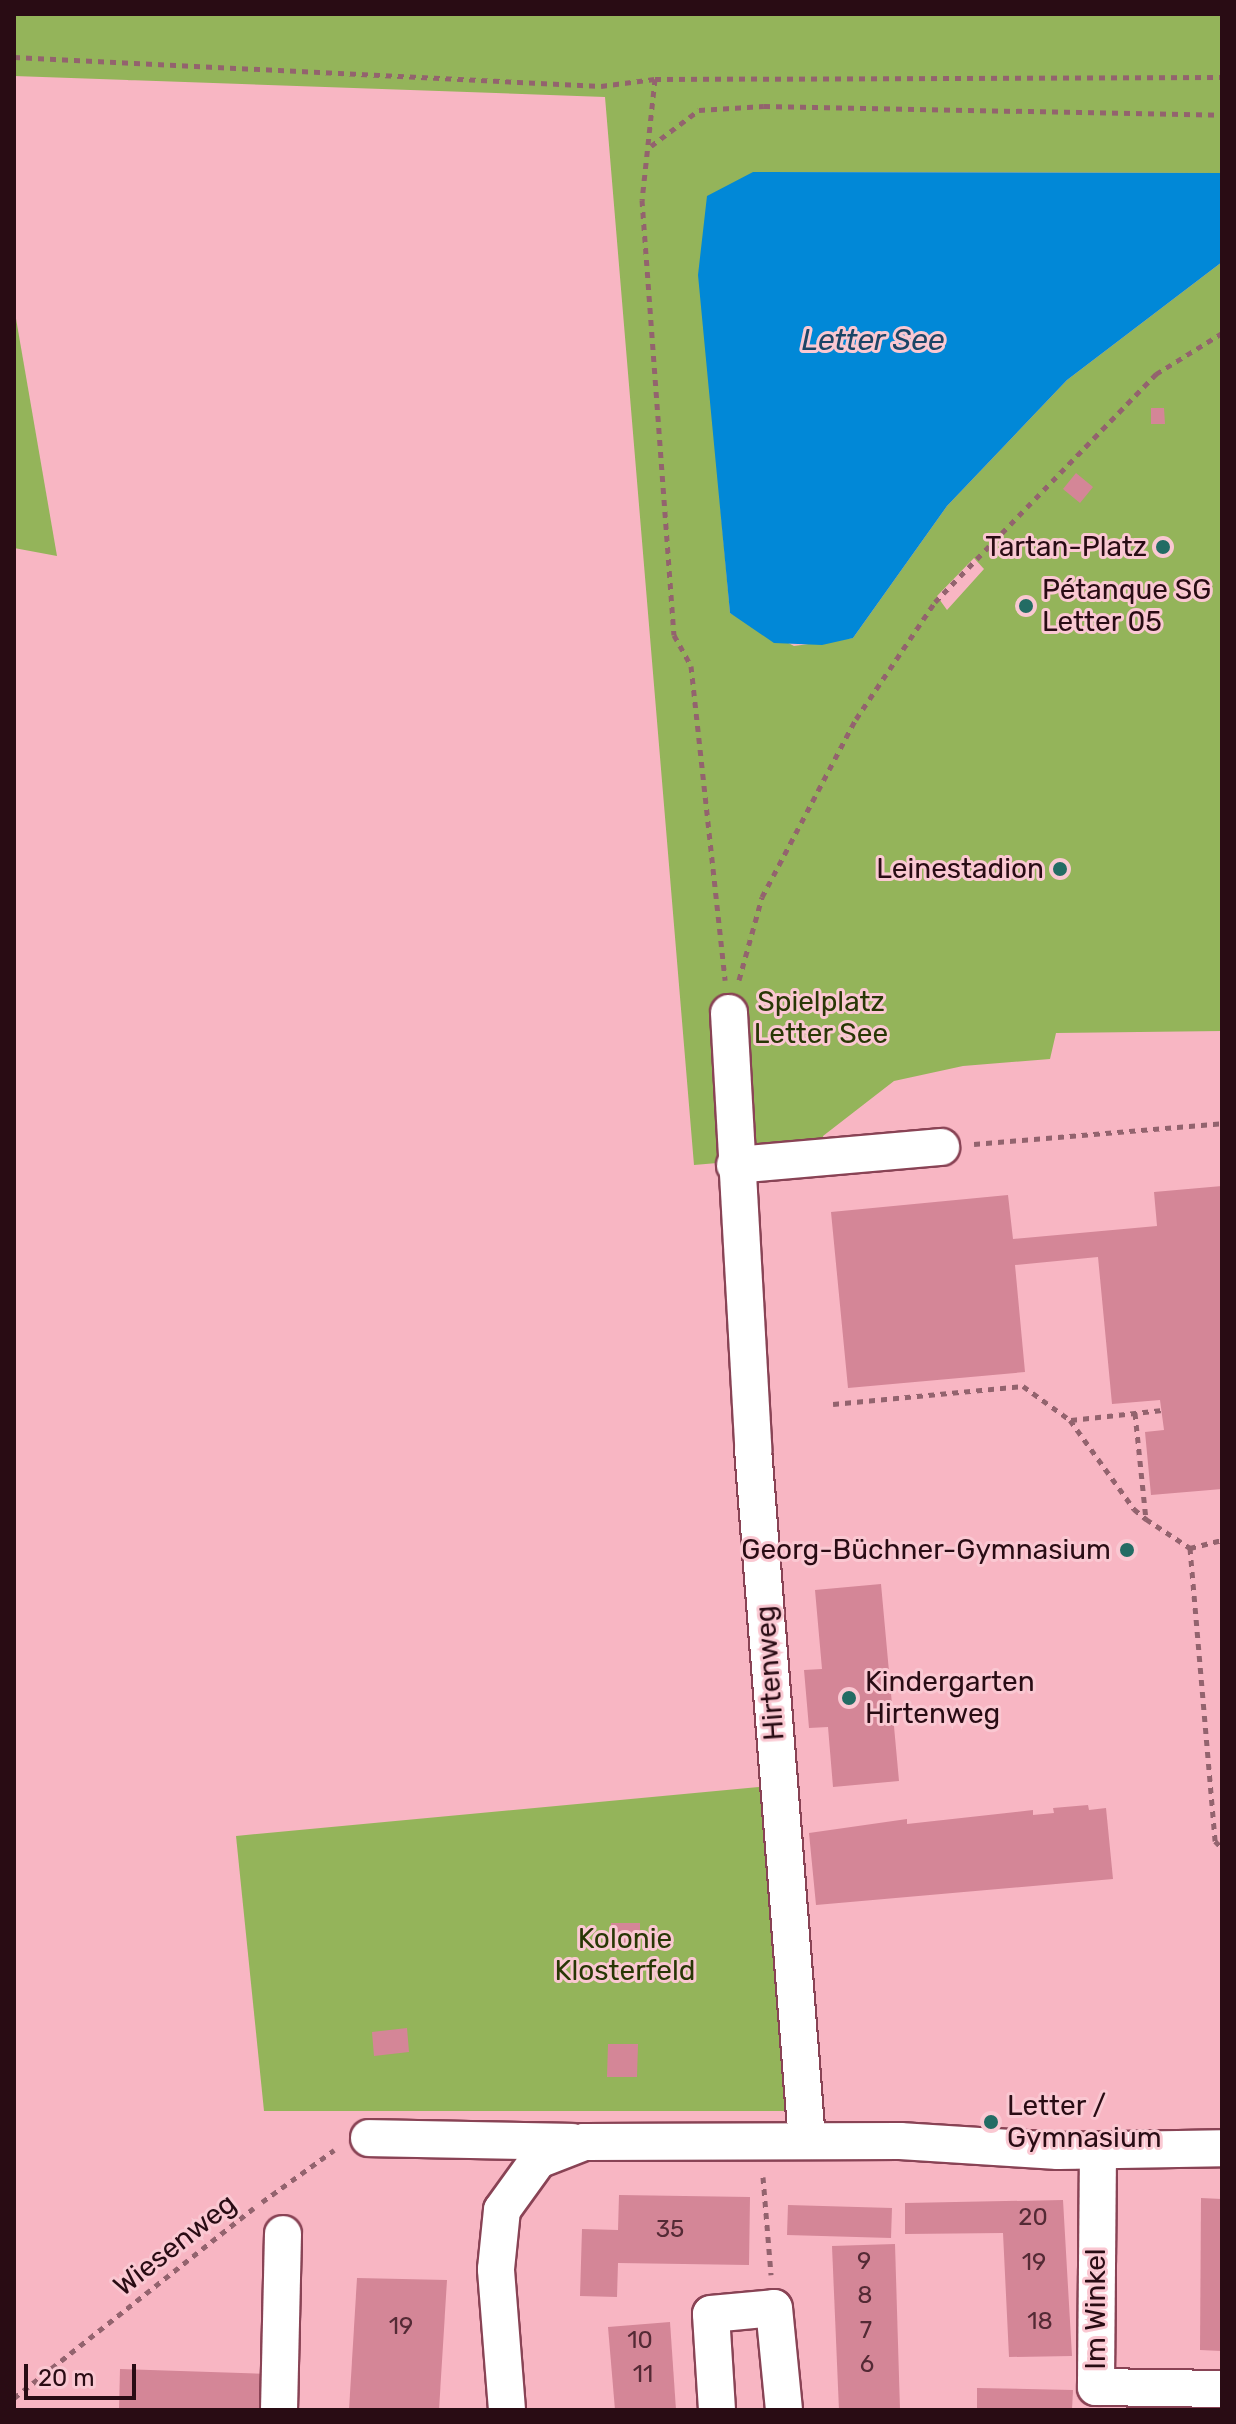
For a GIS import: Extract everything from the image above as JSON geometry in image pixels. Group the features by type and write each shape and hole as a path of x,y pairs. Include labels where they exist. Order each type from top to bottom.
{"street":[{"name":"Hirtenweg","path":"729,1013 735,1165 807,2141"},
{"path":"735,1165 941,1147"},
{"path":"369,2138 584,2142 759,2140 1098,2151 1222,2148"},
{"path":"507,2410 495,2250 502,2210 516,2185 538,2160 584,2142"},
{"name":"Im Winkel","path":"1098,2151 1096,2387 1222,2389"},
{"path":"279,2410 283,2234"},
{"path":"717,2410 711,2314 774,2308 784,2410"}],"path":[{"path":"14,57 601,86 655,79 1222,77"},
{"path":"655,79 642,200 674,635 691,666 729,1013"},
{"path":"650,146 699,110 764,106 1222,115"},
{"path":"729,1013 762,897 856,719 935,602 1156,374 1222,333"},
{"path":"941,1147 1222,1123"},
{"path":"833,1404 1023,1386 1070,1420 1146,1519 1190,1548 1222,1540"},
{"path":"1070,1420 1162,1410"},
{"path":"1135,1413 1146,1519"},
{"path":"1190,1548 1215,1841 1222,1848"},
{"name":"Wiesenweg","path":"14,2398 323,2153 369,2138"},
{"path":"759,2140 774,2308"}],"green space":[{"name":"Spielplatz Letter See","path":"14,14 1222,14 1222,173 753,172 719,490 730,613 794,646 853,638 947,506 1067,380 1222,262 1222,1031 1056,1033 1050,1059 963,1066 894,1081 823,1136 825,1154 694,1165 605,97 14,76","holes":["974,558 984,569 947,610 937,596"]},
{"path":"14,307 57,556 14,548"},
{"name":"Kolonie Klosterfeld","path":"769,1786 793,2111 264,2111 236,1836"}],"water":[{"name":"Letter See","path":"753,172 1222,173 1222,262 1067,380 947,506 853,638 822,645 774,643 730,613 698,275 707,196"}],"building":[{"path":"1151,408 1164,408 1165,424 1151,424"},
{"path":"1076,473 1093,487 1080,503 1063,489"},
{"path":"1222,1186 1222,1489 1151,1495 1145,1432 1164,1430 1160,1400 1112,1404 1098,1257 1015,1265 1025,1372 848,1388 831,1212 1008,1195 1013,1239 1157,1226 1154,1192"},
{"name":"Kindergarten Hirtenweg","path":"881,1584 899,1781 833,1787 828,1727 809,1728 804,1670 822,1669 815,1590"},
{"path":"1088,1805 1089,1810 1106,1808 1113,1879 816,1905 809,1833 907,1819 907,1824 1033,1810 1033,1815 1054,1813 1053,1808"},
{"path":"611,1923 640,1923 640,1950 611,1950"},
{"path":"407,2028 409,2052 374,2056 372,2032"},
{"path":"608,2044 638,2044 637,2077 607,2077"},
{"path":"619,2195 750,2197 749,2265 618,2263 617,2297 580,2296 582,2229 618,2230"},
{"path":"1201,2198 1222,2199 1222,2351 1200,2350"},
{"path":"1063,2200 1072,2356 1009,2357 1003,2233 905,2234 905,2203"},
{"path":"788,2205 892,2208 891,2238 787,2235"},
{"path":"895,2244 900,2410 839,2410 832,2246"},
{"path":"357,2278 447,2280 439,2410 349,2410"},
{"path":"670,2322 676,2410 615,2410 608,2327"},
{"path":"120,2369 271,2374 269,2410 119,2410"},
{"path":"977,2388 1073,2390 1072,2410 977,2410"}],"place":[{"name":"Tartan-Platz","path":"1163,547"},
{"name":"Pétanque SG Letter 05","path":"1026,606"},
{"name":"Leinestadion","path":"1060,869"},
{"name":"Georg-Büchner-Gymnasium","path":"1127,1550"},
{"name":"Kindergarten Hirtenweg","path":"849,1698"},
{"name":"Letter / Gymnasium","path":"991,2122"}]}
